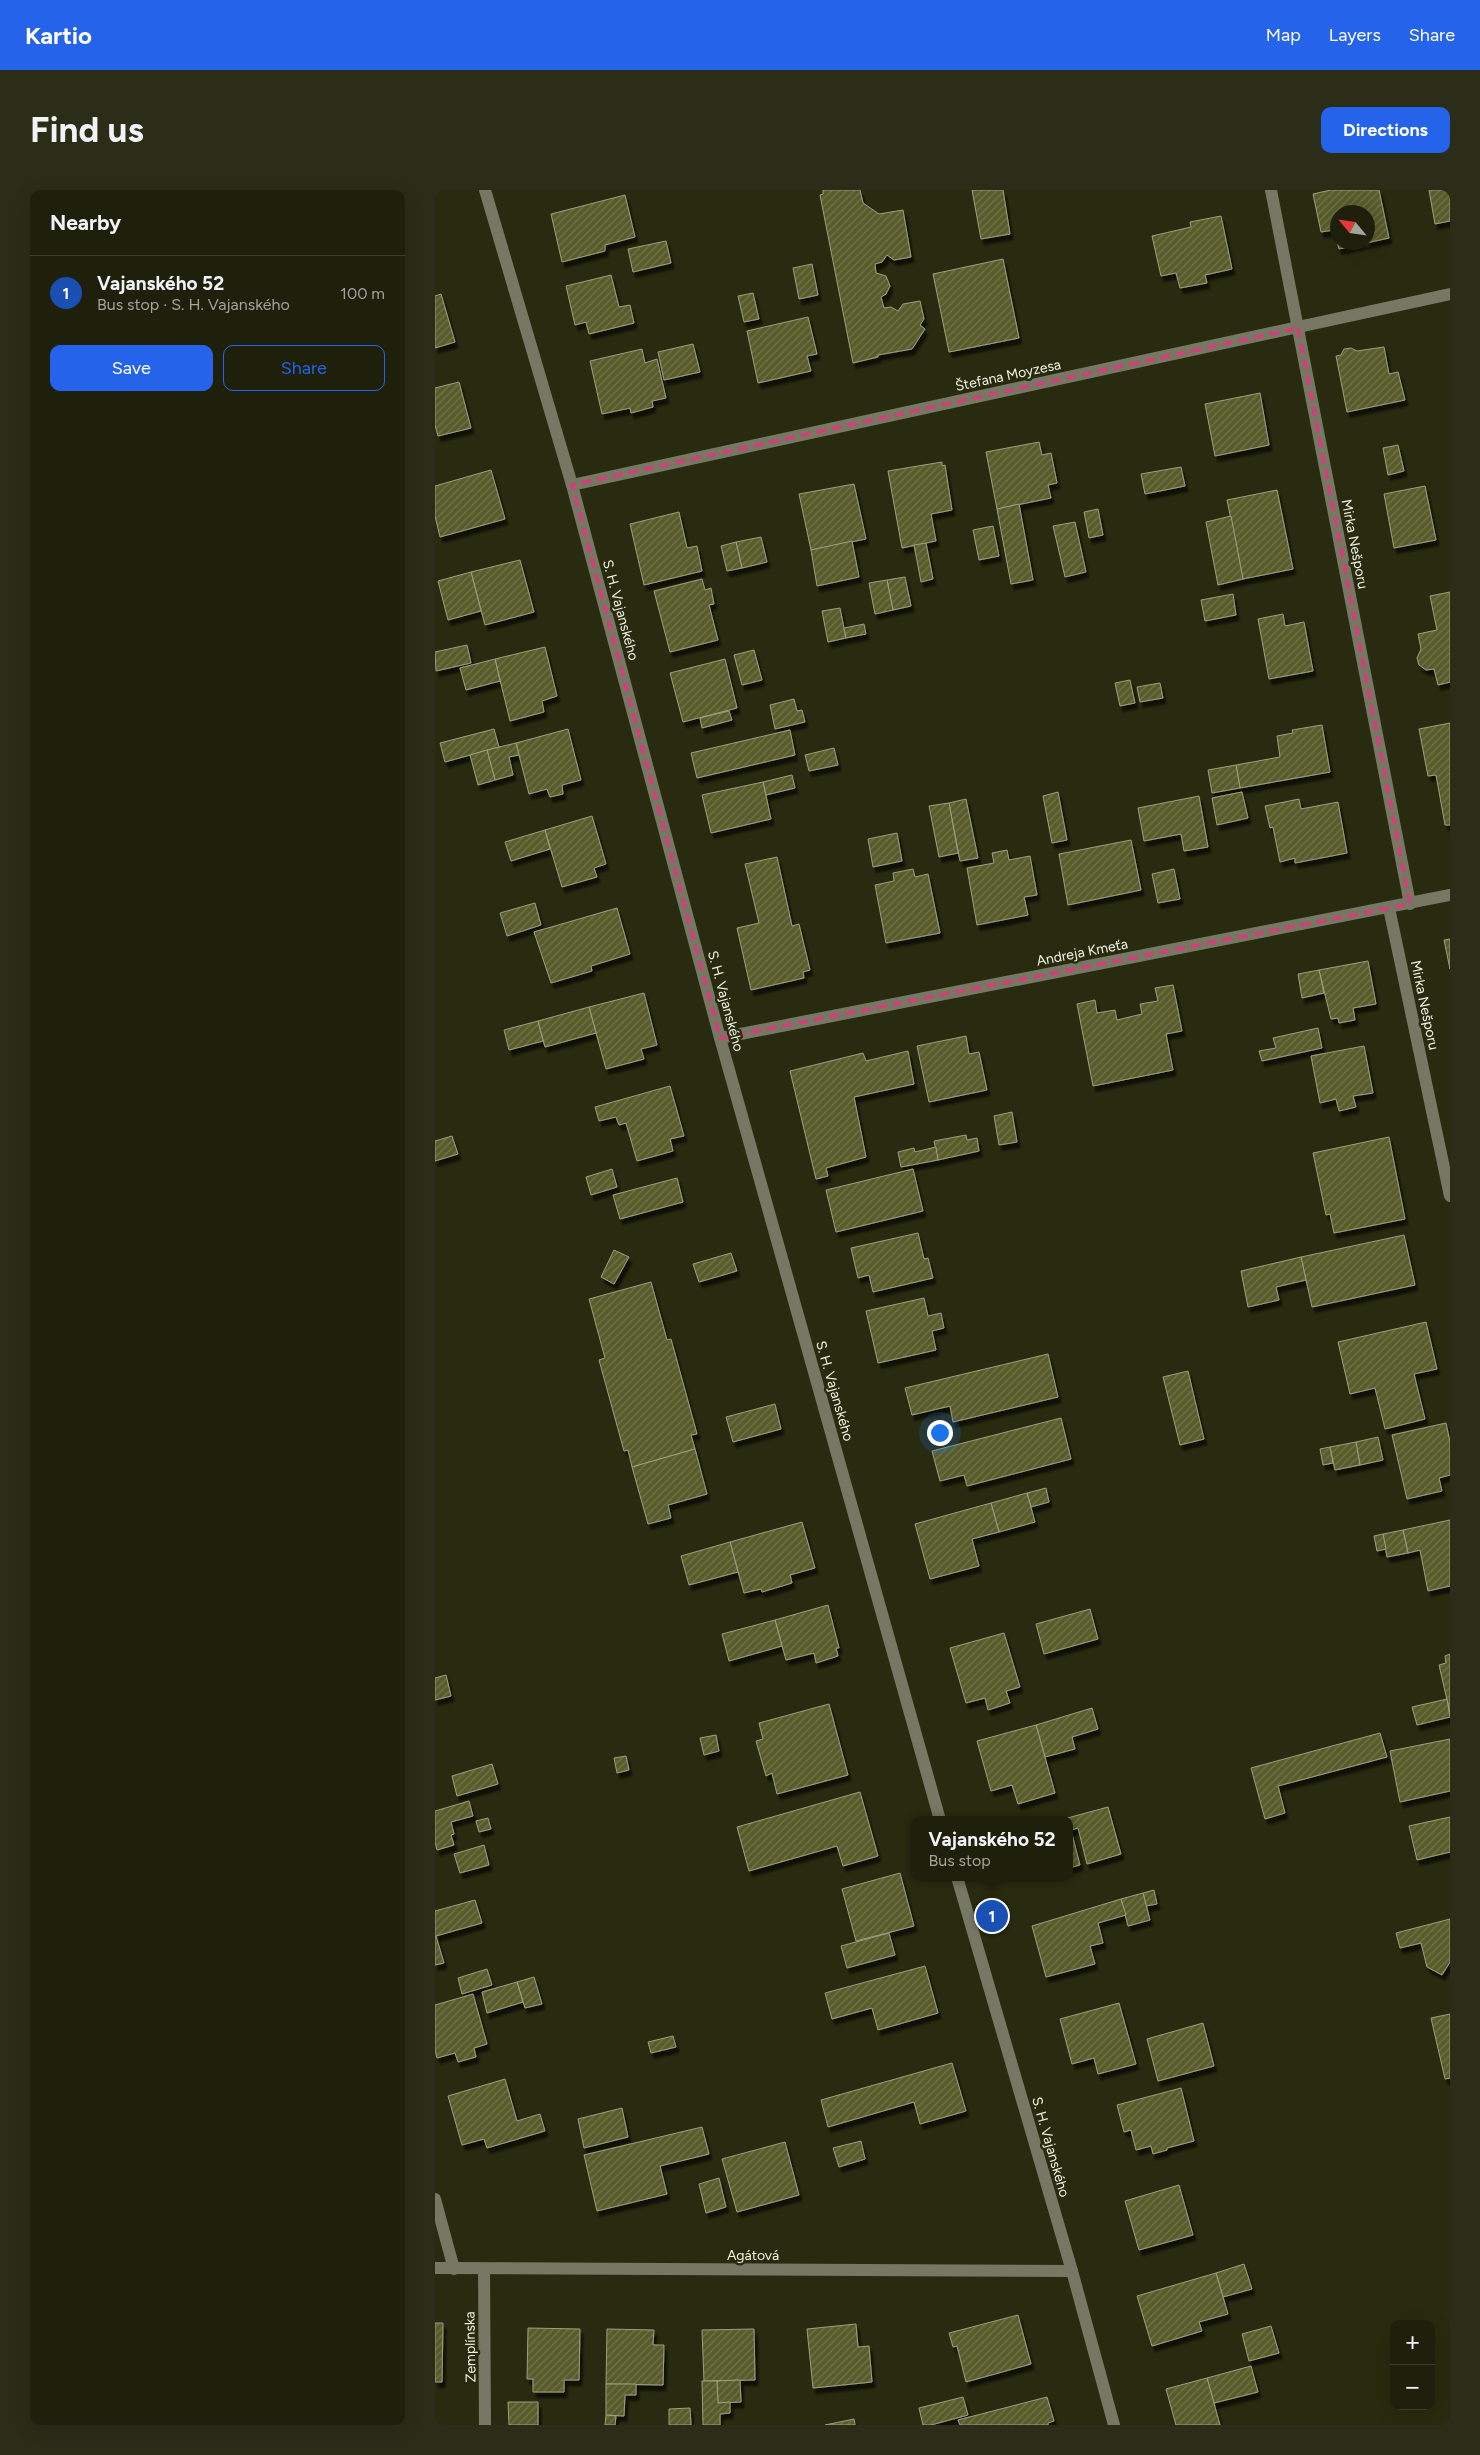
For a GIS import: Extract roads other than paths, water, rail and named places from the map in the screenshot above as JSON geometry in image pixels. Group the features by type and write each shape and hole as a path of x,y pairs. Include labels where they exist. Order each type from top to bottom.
{"street":[{"name":"S. H. Vajanského","path":"485,190 572,485 720,1038 939,1816"},
{"name":"Mirka Nešporu","path":"1271,190 1410,904"},
{"name":"Štefana Moyzesa","path":"572,485 1450,294"},
{"name":"Andreja Kmeťa","path":"720,1038 1450,896"},
{"name":"Mirka Nešporu","path":"1389,908 1450,1196"},
{"name":"S. H. Vajanského","path":"958,1881 1114,2425"},
{"path":"435,2199 454,2269"},
{"name":"Agátová","path":"435,2268 1071,2271"},
{"name":"Zemplínska","path":"484,2269 485,2425"}],"place":[{"name":"Vajanského 52","path":"992,1916"}]}
